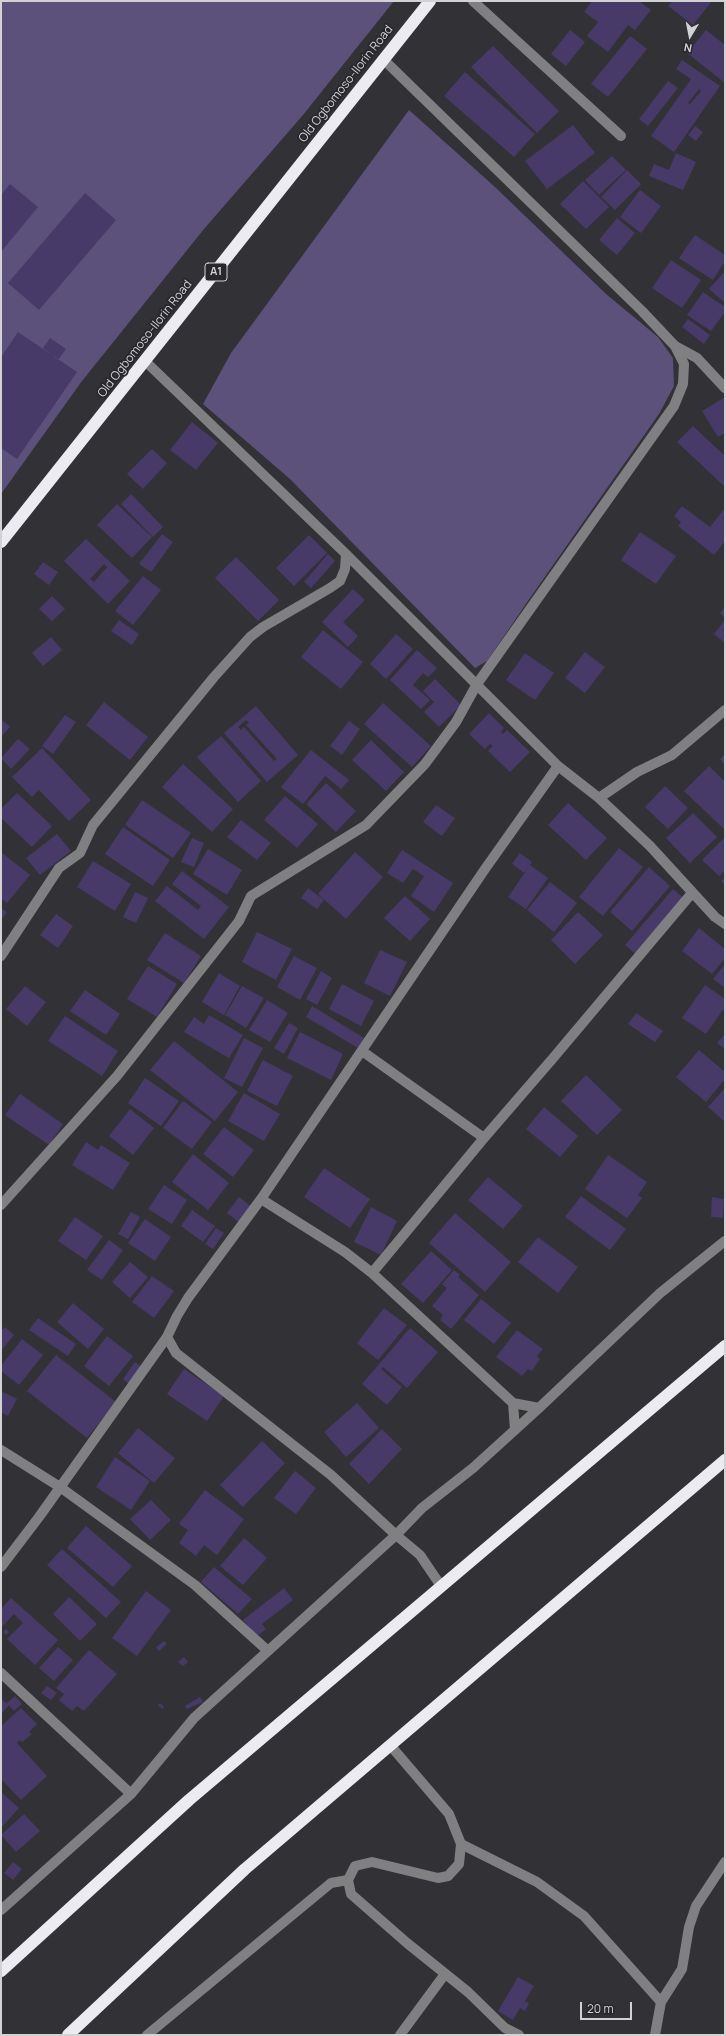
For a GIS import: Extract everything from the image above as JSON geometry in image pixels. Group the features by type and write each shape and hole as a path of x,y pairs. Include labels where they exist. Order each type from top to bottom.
{"highway":[{"name":"Old Ogbomoso-Ilorin Road","path":"1,542 430,1"},
{"path":"1,1971 189,1800 725,1346"},
{"path":"68,2035 245,1869 725,1460"}],"street":[{"path":"473,1 621,136"},
{"path":"1,1204 117,1076 239,922 251,896 366,825 425,764 456,722 478,684 674,406 683,384 684,364 675,346 637,306 383,59"},
{"path":"675,346 697,358 725,388"},
{"path":"145,361 346,554 478,684 558,766 599,798 650,846 715,917 725,924"},
{"path":"1,956 59,868 80,853 93,825 214,677 250,638 263,627 340,581 345,569 346,554"},
{"path":"599,798 637,772 672,755 725,710"},
{"path":"1,1567 167,1337 188,1298 261,1199 485,869 558,766"},
{"path":"372,1274 484,1138 692,893"},
{"path":"362,1051 484,1138"},
{"path":"261,1199 345,1252 372,1274 513,1403 539,1408"},
{"path":"1,1910 131,1794 194,1718 396,1535 422,1508 473,1468 515,1430 659,1294 725,1241"},
{"path":"167,1337 176,1352 331,1475 420,1555 442,1586"},
{"path":"513,1403 515,1430"},
{"path":"1,1450 60,1487 195,1585 268,1651"},
{"path":"1,1673 131,1794"},
{"path":"390,1745 449,1814 461,1844 459,1864 448,1876 438,1878 372,1862 355,1866 348,1880 351,1894 468,1992 504,2028 519,2035"},
{"path":"461,1844 537,1882 584,1916 661,2002"},
{"path":"655,2035 661,2002 682,1969 689,1927 696,1906 725,1862"},
{"path":"147,2035 332,1882 348,1880"},
{"path":"400,2035 445,1974"}],"shaded area":[{"path":"1,1 394,1 303,115 204,229 82,381 1,494"},
{"path":"409,110 495,187 606,294 658,337 673,358 674,386 659,414 487,661 475,668 290,479 203,404 231,353"}],"building":[{"path":"592,1 639,1 651,10 635,30 628,25 608,52 587,36 598,22 584,12"},
{"path":"673,1 712,1 693,25 668,6"},
{"path":"570,30 585,42 566,66 551,54"},
{"path":"706,30 725,45 725,83 687,53"},
{"path":"630,36 647,49 608,97 591,84"},
{"path":"493,46 559,111 537,133 471,67"},
{"path":"682,60 720,86 674,152 651,136 691,79 676,69","holes":["699,89 701,91 690,104 688,103"]},
{"path":"465,72 535,134 514,157 444,96"},
{"path":"668,81 678,88 648,126 639,119"},
{"path":"573,125 595,153 547,189 525,161"},
{"path":"695,126 703,132 696,141 688,135"},
{"path":"676,153 696,162 683,190 649,176 654,164 669,170"},
{"path":"612,156 626,170 599,195 585,180"},
{"path":"627,170 641,184 615,210 601,197"},
{"path":"583,181 609,207 586,229 560,204"},
{"path":"10,184 38,207 1,252 1,195"},
{"path":"640,190 661,206 641,233 620,217"},
{"path":"85,193 116,220 39,310 8,283"},
{"path":"617,218 635,233 617,255 599,240"},
{"path":"695,235 725,255 725,261 713,280 679,258"},
{"path":"671,260 701,280 682,308 652,288"},
{"path":"725,271 725,303 709,289"},
{"path":"703,292 725,307 725,312 711,331 687,315"},
{"path":"688,319 710,335 704,344 682,327"},
{"path":"18,332 77,372 17,459 1,448 1,357"},
{"path":"50,338 66,349 58,360 43,348"},
{"path":"725,397 725,433 718,437 702,411"},
{"path":"192,422 218,443 196,470 170,450"},
{"path":"693,426 725,456 725,487 677,442"},
{"path":"152,449 167,463 143,489 127,474"},
{"path":"131,494 163,527 153,537 121,504"},
{"path":"117,504 152,537 132,558 97,525"},
{"path":"682,506 710,527 725,508 725,541 714,555 678,526 681,522 674,516"},
{"path":"640,532 676,556 656,584 621,560"},
{"path":"162,534 173,542 151,572 139,564"},
{"path":"309,535 327,553 294,586 276,568"},
{"path":"86,539 130,581 108,604 64,561","holes":["104,564 107,567 94,582 90,579"]},
{"path":"328,554 335,561 311,588 304,582"},
{"path":"236,557 279,600 258,621 215,578"},
{"path":"43,562 58,572 49,585 34,574"},
{"path":"143,576 161,590 133,625 115,611"},
{"path":"353,589 365,600 343,622 358,636 348,647 322,622"},
{"path":"52,596 65,609 52,621 39,609"},
{"path":"725,607 725,618 720,613"},
{"path":"119,620 139,634 132,645 111,631"},
{"path":"725,620 725,643 714,634"},
{"path":"323,630 363,662 341,689 301,657"},
{"path":"396,634 413,649 386,679 370,664"},
{"path":"51,637 62,650 43,666 32,653"},
{"path":"417,650 437,668 428,677 423,673 413,685 430,700 421,709 390,680"},
{"path":"585,652 605,667 585,693 565,678"},
{"path":"525,653 554,673 535,700 506,680"},
{"path":"435,679 461,705 439,727 424,712 434,702 423,691"},
{"path":"104,702 148,737 130,760 86,725"},
{"path":"383,703 431,746 412,767 364,724"},
{"path":"256,706 298,755 267,782 224,733","holes":["246,720 249,723 246,725 277,759 274,761 244,727 241,730 238,727"]},
{"path":"489,713 504,728 501,732 503,734 507,730 530,752 510,772 488,751 493,746 490,744 485,749 469,734"},
{"path":"65,715 76,722 53,754 42,746"},
{"path":"1,719 10,727 1,737"},
{"path":"349,721 360,729 342,755 330,746"},
{"path":"221,736 261,781 238,802 197,757"},
{"path":"18,739 30,749 11,769 1,758"},
{"path":"371,740 404,772 386,791 352,760"},
{"path":"42,748 91,800 69,821 39,790 32,797 12,777"},
{"path":"311,750 349,780 341,789 325,776 303,804 281,787"},
{"path":"725,754 725,765 720,759"},
{"path":"183,764 233,809 212,832 162,787"},
{"path":"709,766 725,782 725,830 684,791"},
{"path":"326,783 356,811 336,832 306,804"},
{"path":"665,786 688,808 668,829 645,807"},
{"path":"17,793 52,826 32,847 1,818 1,809"},
{"path":"285,796 318,824 297,848 264,820"},
{"path":"142,800 191,833 173,858 125,825"},
{"path":"568,803 607,838 586,860 548,825"},
{"path":"436,805 455,818 442,836 423,822"},
{"path":"693,813 717,837 690,863 666,838"},
{"path":"241,820 271,843 257,860 227,837"},
{"path":"123,827 170,860 153,886 105,854"},
{"path":"57,834 71,851 40,875 26,858"},
{"path":"192,838 204,843 194,867 181,862"},
{"path":"723,839 725,840 725,871 719,876 702,860"},
{"path":"619,848 643,867 603,916 579,897"},
{"path":"208,849 242,870 227,895 193,874"},
{"path":"402,850 453,883 434,912 411,896 424,876 413,869 403,883 387,873"},
{"path":"1,852 30,875 7,903 1,899"},
{"path":"355,852 383,877 346,919 318,894"},
{"path":"520,853 532,862 530,865 548,878 526,909 508,897 528,868 524,873 512,864"},
{"path":"93,861 131,884 115,911 77,887"},
{"path":"649,867 670,886 632,931 610,912"},
{"path":"182,871 229,907 204,939 155,901 167,886 198,910 201,906 172,884"},
{"path":"725,878 725,885 721,881"},
{"path":"550,882 577,903 554,932 527,910"},
{"path":"308,888 324,900 317,909 301,898"},
{"path":"673,889 686,900 638,956 625,945"},
{"path":"135,892 148,898 136,923 123,917"},
{"path":"405,896 430,919 410,941 384,918"},
{"path":"1,908 7,912 1,920"},
{"path":"578,912 603,935 575,964 551,940"},
{"path":"56,914 73,926 58,948 40,935"},
{"path":"699,928 725,949 725,958 712,974 682,951"},
{"path":"257,932 292,949 276,980 242,962"},
{"path":"165,933 201,956 184,983 147,960"},
{"path":"380,950 407,962 390,996 364,983"},
{"path":"294,956 317,968 300,1000 277,987"},
{"path":"725,964 725,988 713,979"},
{"path":"148,966 177,984 157,1017 127,999"},
{"path":"321,971 332,978 317,1005 306,999"},
{"path":"219,973 240,986 224,1015 202,1002"},
{"path":"342,984 374,1001 361,1026 329,1009"},
{"path":"705,985 725,999 725,1007 706,1034 682,1018"},
{"path":"25,986 46,1002 27,1026 6,1009"},
{"path":"242,986 264,998 246,1028 225,1015"},
{"path":"85,990 120,1014 106,1035 70,1011"},
{"path":"267,1000 288,1013 270,1042 249,1030"},
{"path":"312,1006 364,1038 358,1048 306,1017"},
{"path":"636,1013 663,1031 655,1042 628,1024"},
{"path":"209,1015 243,1035 229,1058 184,1032 194,1017 204,1024"},
{"path":"65,1016 118,1051 102,1076 48,1041"},
{"path":"289,1023 298,1028 284,1054 274,1048"},
{"path":"300,1032 343,1054 331,1080 287,1058"},
{"path":"725,1034 725,1049 717,1043"},
{"path":"244,1038 263,1048 242,1087 224,1078"},
{"path":"174,1041 238,1092 215,1121 150,1070"},
{"path":"699,1050 725,1072 725,1079 706,1102 676,1077"},
{"path":"263,1060 293,1076 277,1106 247,1091"},
{"path":"586,1075 622,1110 597,1135 561,1101"},
{"path":"145,1078 179,1101 161,1126 128,1103"},
{"path":"725,1088 725,1122 708,1107"},
{"path":"244,1093 280,1114 264,1141 228,1121"},
{"path":"20,1094 63,1124 49,1145 5,1115"},
{"path":"183,1101 212,1122 192,1149 163,1128"},
{"path":"544,1107 578,1136 560,1157 526,1129"},
{"path":"130,1109 154,1128 133,1155 109,1136"},
{"path":"224,1127 254,1150 233,1177 203,1154"},
{"path":"86,1142 98,1150 101,1145 130,1163 113,1190 72,1165"},
{"path":"193,1154 229,1183 208,1210 172,1182"},
{"path":"608,1155 647,1182 638,1195 642,1198 627,1218 585,1189"},
{"path":"324,1168 370,1199 350,1228 304,1197"},
{"path":"488,1177 523,1206 503,1229 468,1200"},
{"path":"164,1185 187,1200 172,1224 148,1209"},
{"path":"581,1196 626,1229 610,1250 565,1217"},
{"path":"239,1197 253,1208 241,1224 227,1213"},
{"path":"712,1197 724,1199 723,1218 711,1217"},
{"path":"371,1207 397,1221 381,1255 354,1242"},
{"path":"192,1210 215,1226 203,1242 181,1226"},
{"path":"131,1212 140,1217 128,1239 118,1234"},
{"path":"455,1213 511,1262 485,1292 429,1243"},
{"path":"75,1217 103,1236 86,1260 58,1241"},
{"path":"145,1219 171,1237 155,1261 128,1243"},
{"path":"216,1228 224,1233 213,1249 205,1244"},
{"path":"538,1237 578,1267 558,1293 518,1262"},
{"path":"109,1240 123,1250 102,1280 87,1270"},
{"path":"431,1251 452,1270 423,1303 401,1284"},
{"path":"130,1262 148,1277 130,1298 112,1282"},
{"path":"454,1270 460,1275 458,1277 479,1295 451,1329 440,1320 443,1315 432,1306 447,1288 442,1284"},
{"path":"152,1276 174,1291 154,1318 132,1302"},
{"path":"481,1299 511,1323 494,1344 464,1320"},
{"path":"73,1303 104,1329 88,1349 57,1322"},
{"path":"384,1308 407,1325 378,1360 357,1343"},
{"path":"38,1318 76,1344 68,1356 29,1330"},
{"path":"5,1327 14,1335 1,1351 1,1331"},
{"path":"410,1328 438,1352 407,1388 383,1367 381,1369 402,1387 387,1405 362,1384"},
{"path":"517,1330 543,1349 537,1356 540,1359 532,1371 528,1369 522,1376 496,1357"},
{"path":"107,1336 133,1356 109,1386 84,1366"},
{"path":"22,1339 43,1355 19,1385 1,1371 1,1366"},
{"path":"56,1355 116,1402 87,1438 27,1391"},
{"path":"135,1362 142,1367 129,1384 123,1379"},
{"path":"184,1369 224,1396 207,1421 167,1394"},
{"path":"3,1392 17,1399 8,1416 1,1412 1,1396"},
{"path":"357,1403 379,1428 346,1457 324,1432"},
{"path":"138,1428 175,1458 154,1483 118,1453"},
{"path":"382,1429 402,1449 369,1484 349,1464"},
{"path":"262,1441 285,1463 243,1507 220,1485"},
{"path":"115,1457 150,1481 131,1510 96,1487"},
{"path":"295,1471 316,1488 296,1514 274,1498"},
{"path":"205,1490 244,1519 217,1555 204,1545 196,1556 179,1543 188,1530 179,1524"},
{"path":"151,1500 171,1520 150,1540 130,1519"},
{"path":"86,1526 132,1566 113,1587 67,1548"},
{"path":"244,1538 267,1558 243,1585 220,1566"},
{"path":"62,1549 121,1602 106,1618 47,1565"},
{"path":"214,1567 252,1599 238,1614 201,1582"},
{"path":"284,1588 293,1600 262,1624 266,1629 256,1637 243,1620"},
{"path":"146,1591 171,1610 137,1656 112,1638"},
{"path":"69,1597 97,1624 80,1641 53,1614"},
{"path":"11,1598 58,1640 35,1665 7,1639 23,1623 14,1614 1,1628 1,1609"},
{"path":"6,1629 9,1632 6,1635 3,1632"},
{"path":"164,1641 167,1644 159,1651 156,1647"},
{"path":"58,1647 73,1660 54,1681 39,1668"},
{"path":"89,1650 117,1674 84,1711 77,1706 72,1711 59,1700 64,1694 56,1688"},
{"path":"184,1657 188,1662 183,1666 178,1662"},
{"path":"47,1686 57,1693 51,1700 41,1693"},
{"path":"15,1696 22,1704 14,1711 7,1703"},
{"path":"200,1697 203,1702 187,1709 185,1706"},
{"path":"1,1699 9,1705 1,1714"},
{"path":"160,1703 164,1707 162,1709 158,1705"},
{"path":"21,1708 37,1724 29,1732 32,1734 22,1742 20,1740 17,1743 47,1776 21,1800 1,1779 1,1726"},
{"path":"1,1792 19,1808 1,1828"},
{"path":"24,1814 40,1831 16,1852 1,1835"},
{"path":"13,1862 22,1869 13,1880 4,1873"},
{"path":"518,1977 534,1986 525,2001 529,2003 525,2011 520,2008 513,2020 498,2011"}]}
